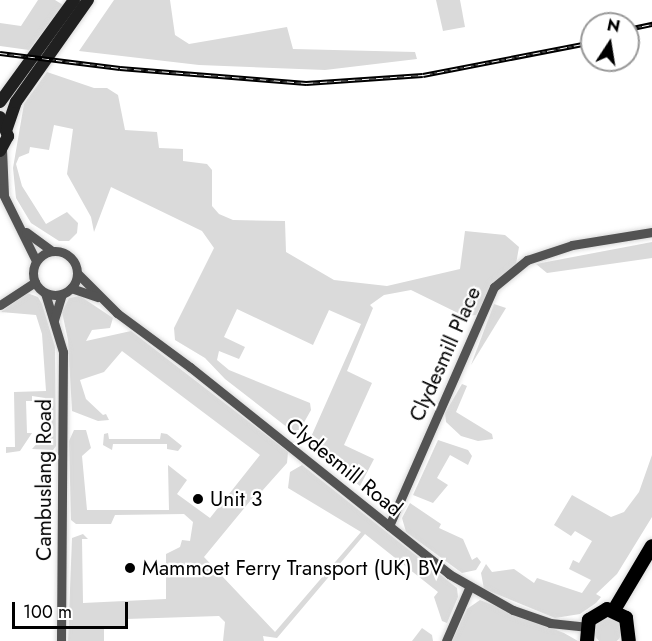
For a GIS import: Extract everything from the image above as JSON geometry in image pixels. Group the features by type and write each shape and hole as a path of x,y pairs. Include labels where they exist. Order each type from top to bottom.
{"main road":[{"path":"587,641 586,627 594,615 614,610 652,546"},
{"path":"614,610 630,625 629,641"}],"street":[{"path":"0,102 74,0"},
{"path":"19,227 52,251 70,257 77,273 71,288 62,294 45,293 35,282 36,261 19,227 2,192 1,150 16,102 88,0"},
{"path":"0,117 7,128"},
{"name":"Clydesmill Place","path":"389,526 494,287 527,260 572,245 652,232"},
{"path":"36,261 52,251"},
{"name":"Clydesmill Road","path":"77,273 97,297 469,588 550,623 586,627"},
{"path":"0,305 35,282"},
{"name":"Clydesmill Road","path":"71,288 97,297"},
{"name":"Cambuslang Road","path":"45,293 63,352 61,641"},
{"path":"54,320 62,294"},
{"path":"446,641 469,588"}],"shaded area":[{"path":"38,0 55,0 63,5 29,50 0,46 0,23 21,26"},
{"path":"114,0 170,0 175,35 189,44 287,27 293,49 415,52 417,59 325,70 199,65 79,51"},
{"path":"436,0 460,0 465,27 443,31"},
{"path":"47,72 94,88 107,88 118,95 125,130 157,132 159,148 183,149 183,161 207,164 212,170 212,206 219,214 233,220 285,221 286,252 334,280 387,286 460,269 465,231 505,235 519,247 516,264 492,287 476,315 464,316 411,290 384,295 370,305 373,308 347,371 372,383 344,445 374,459 360,486 307,446 361,324 329,310 313,345 237,309 224,337 245,347 239,359 219,351 217,360 229,370 310,403 311,410 297,435 225,379 205,358 175,340 174,328 214,248 202,231 111,187 94,232 91,217 67,174 73,129 54,125 49,150 30,147 29,153 19,157 16,164 22,186 46,224 67,212 78,223 77,233 69,241 59,241 31,223 16,198 13,168 24,104"},
{"path":"652,242 652,258 547,273 536,264"},
{"path":"27,293 38,297 42,304 55,347 56,446 53,450 32,449 46,433 45,398 32,396 32,401 26,401 27,433 32,433 20,451 6,453 6,447 15,447 14,392 46,391 42,334 36,315 1,312"},
{"path":"80,296 113,318 110,328 92,330 86,341 131,331 288,452 287,463 262,491 260,489 204,557 275,632 361,532 288,488 290,472 302,465 457,588 458,597 447,623 442,621 434,597 438,592 365,534 277,638 263,636 264,641 223,641 225,622 219,616 126,619 127,626 104,627 104,641 68,641 72,538 83,534 88,539 82,539 83,603 166,599 166,554 180,547 182,540 190,541 193,522 184,514 115,515 111,524 76,524 71,520 69,441 74,430 86,430 91,448 82,456 87,510 169,510 168,465 187,480 177,494 210,518 260,455 122,351 104,372 80,380 86,399 103,415 106,414 109,420 98,421 72,411 68,340 62,312 69,298"},
{"path":"494,304 506,308 471,365"},
{"path":"462,384 467,386 456,412 492,434 493,439 478,441 461,436 446,422 445,413"},
{"path":"108,433 109,439 160,439 161,433 167,434 182,446 178,451 167,449 167,444 113,444 112,450 103,445 104,434"},
{"path":"438,440 468,450 472,456 468,465 450,455 437,478 448,485 433,503 413,495"},
{"path":"652,455 652,517 617,574 596,594 601,597 596,603 580,614 555,618 484,589 481,573 486,564 492,572 514,569 534,583 537,578 582,593 591,580 569,569 573,560 579,563 592,541 575,531 571,536 554,525 572,495 611,517 624,512 639,492"},
{"path":"410,503 441,524 439,528 463,539 472,560 477,557 481,562 476,570 462,573 406,532 402,518"},
{"path":"480,600 564,633 578,641 452,641 467,609"},
{"path":"608,616 618,620 622,630 618,640 608,644 598,640 594,630 598,620"},
{"path":"422,628 432,635 433,641 412,641"}],"railway":[{"path":"640,26 652,24"},
{"path":"0,53 120,68 306,83 423,75 580,44"}],"place":[{"name":"Unit 3","path":"198,499"},
{"name":"Mammoet Ferry Transport (UK) BV","path":"130,568"}]}
